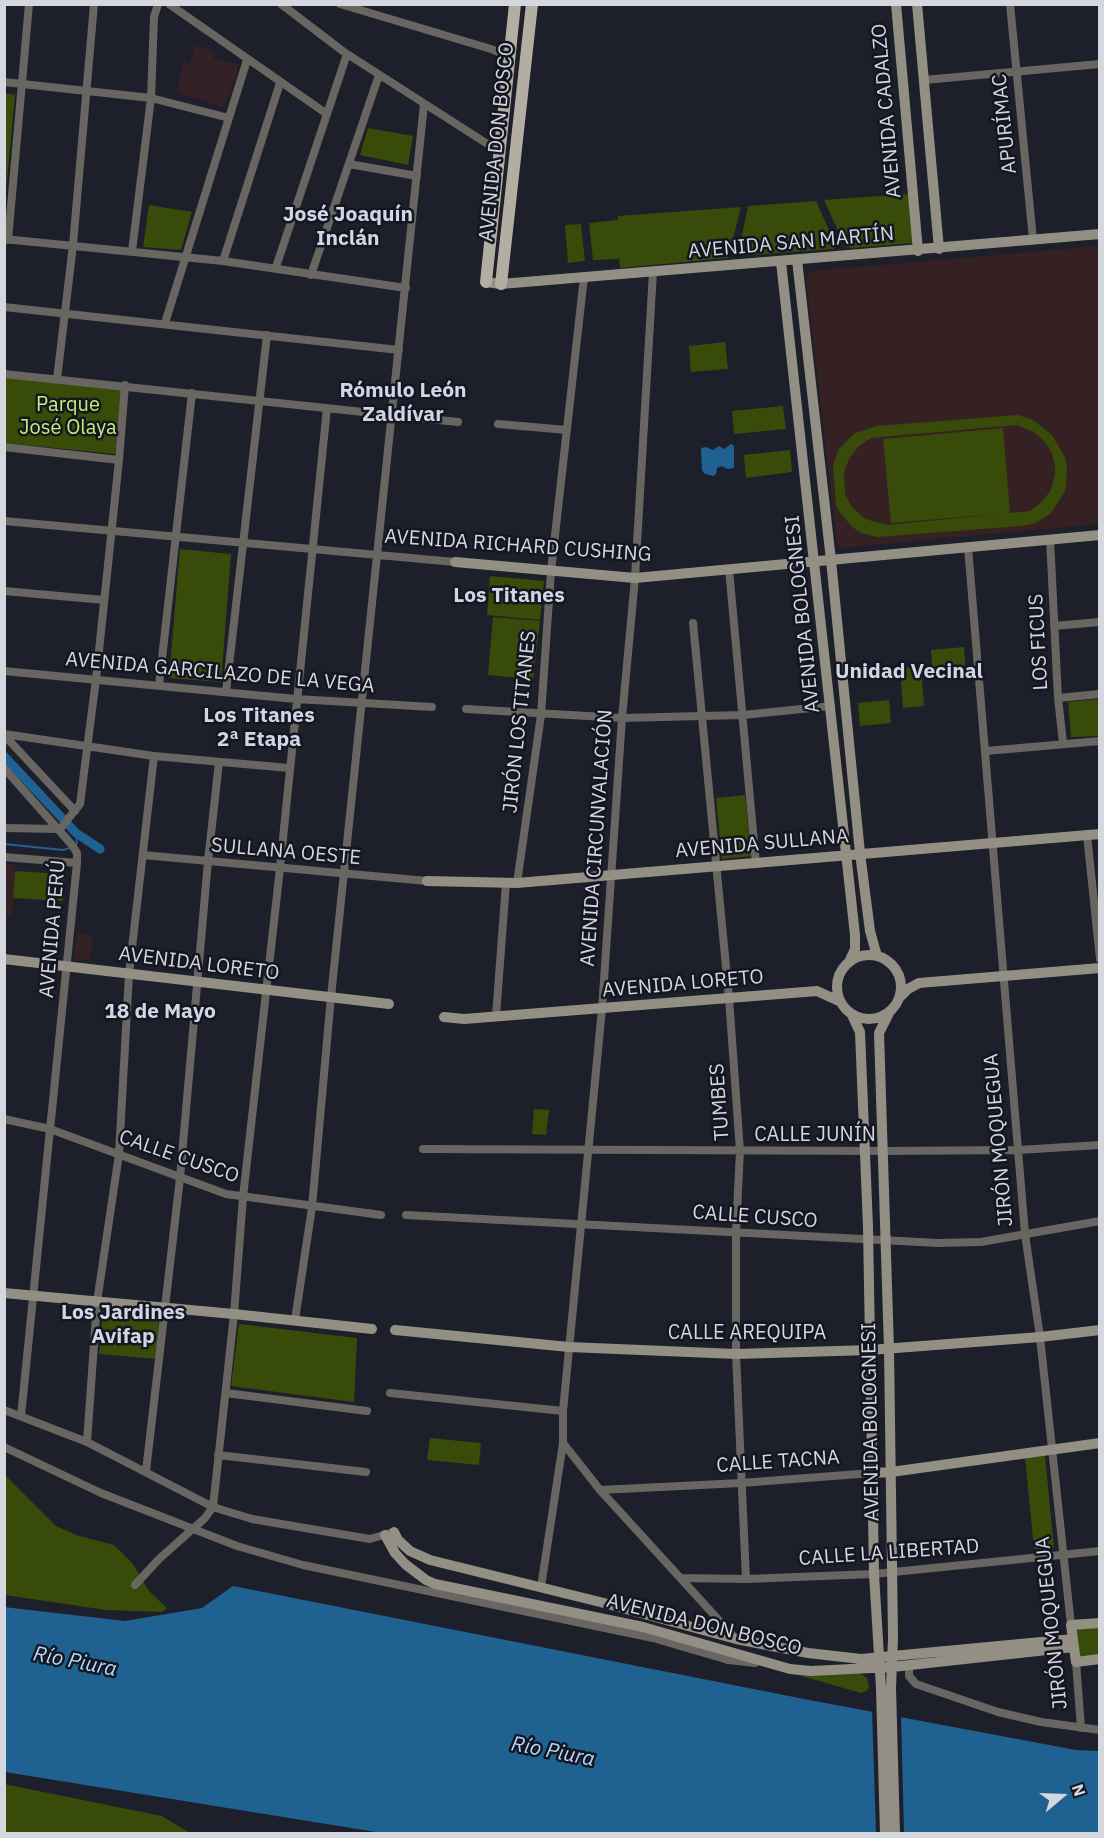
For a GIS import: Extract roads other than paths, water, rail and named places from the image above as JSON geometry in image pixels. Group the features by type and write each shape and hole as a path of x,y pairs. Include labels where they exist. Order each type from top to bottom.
{"main road":[{"name":"AVENIDA DON BOSCO","path":"486,282 515,4"},
{"name":"AVENIDA DON BOSCO","path":"501,284 532,4"},
{"name":"AVENIDA CADALZO","path":"896,4 918,251"},
{"name":"AVENIDA CADALZO","path":"917,4 939,249"},
{"name":"AVENIDA SAN MARTÍN","path":"486,282 501,284 584,278 1100,234"},
{"name":"AVENIDA BOLOGNESI","path":"797,260 831,560 860,853 870,931 878,956"},
{"name":"AVENIDA BOLOGNESI","path":"781,262 855,935 855,949 849,962"},
{"name":"AVENIDA RICHARD CUSHING","path":"455,561 635,578 1100,535"},
{"name":"AVENIDA SULLANA","path":"427,881 511,883 1100,834"},
{"path":"919,983 900,997 889,1013 881,1018 870,1020 852,1015 840,1002 817,991 840,974 849,962 863,956 878,956 886,960 908,980 919,983 1100,968"},
{"name":"AVENIDA LORETO","path":"4,959 389,1004"},
{"path":"898,973 901,981 900,997"},
{"path":"840,974 837,988 840,1002"},
{"name":"AVENIDA LORETO","path":"444,1017 464,1019 817,991"},
{"name":"AVENIDA BOLOGNESI","path":"885,1833 886,1688 892,1662 891,1472 879,1033 889,1013"},
{"name":"AVENIDA BOLOGNESI","path":"852,1015 860,1032 865,1151 874,1574 879,1662 886,1688 895,1833"},
{"path":"4,1293 372,1329"},
{"name":"CALLE AREQUIPA","path":"395,1330 569,1347 736,1354 889,1349 1040,1337 1100,1329"},
{"name":"CALLE TACNA","path":"872,1473 1100,1443"},
{"name":"AVENIDA DON BOSCO","path":"389,1533 405,1548 417,1555 736,1639 839,1657 892,1662 1073,1643"},
{"name":"AVENIDA DON BOSCO","path":"389,1533 395,1553 405,1564 435,1584 643,1627 776,1666 812,1671 879,1662"},
{"path":"1071,1625 1100,1623"},
{"name":"JIRÓN MOQUEGUA","path":"1071,1625 1076,1662"},
{"name":"AVENIDA DON BOSCO","path":"892,1662 909,1665 1073,1643"},
{"path":"1076,1662 1100,1659"}],"street":[{"path":"29,4 6,239 276,267 311,275 406,288"},
{"path":"57,378 73,245 94,4"},
{"path":"132,251 151,98 154,17 158,4"},
{"path":"169,4 327,114"},
{"path":"281,4 346,54 500,152"},
{"path":"340,4 491,49 509,57"},
{"name":"APURÍMAC","path":"1010,4 1033,240"},
{"path":"276,267 346,54"},
{"path":"165,323 247,60"},
{"path":"924,80 1100,64"},
{"path":"311,275 379,75"},
{"path":"4,82 151,98 229,118"},
{"path":"223,261 280,83"},
{"path":"295,1320 312,1207 331,997 379,554 424,104"},
{"path":"349,164 417,176"},
{"name":"AVENIDA CIRCUNVALACIÓN","path":"541,1587 563,1443 563,1411 602,1009 622,718 635,578 653,272"},
{"name":"JIRÓN LOS TITANES","path":"496,1016 511,883 541,714 551,571 584,278"},
{"path":"4,307 399,350"},
{"path":"226,692 267,335"},
{"path":"4,374 458,422"},
{"path":"4,828 61,827 80,804 96,679 125,385"},
{"path":"159,685 192,393"},
{"path":"135,1585 159,1559 205,1518 213,1507 234,1314 243,1197 280,868 327,408"},
{"path":"498,424 567,430"},
{"path":"4,447 119,460"},
{"name":"AVENIDA RICHARD CUSHING","path":"4,521 455,561"},
{"name":"LOS FICUS","path":"1050,539 1058,698 1063,743"},
{"name":"JIRÓN MOQUEGUA","path":"968,547 1025,1234 1040,1337 1071,1625"},
{"path":"729,569 756,864"},
{"path":"4,591 104,600"},
{"path":"1054,626 1100,622"},
{"name":"TUMBES","path":"693,623 729,998 740,1151 736,1232 736,1354 746,1579"},
{"name":"AVENIDA GARCILAZO DE LA VEGA","path":"4,671 296,699 432,707"},
{"path":"1058,698 1100,694"},
{"path":"466,709 622,718 743,715 831,706"},
{"path":"4,734 154,756 290,768"},
{"path":"4,734 73,814"},
{"path":"986,752 1100,741"},
{"path":"87,1442 97,1302 119,1154 129,974 154,756"},
{"path":"146,1471 180,1178 196,982 219,762"},
{"name":"AVENIDA PERÚ","path":"4,768 61,827 77,853 21,1416"},
{"path":"1087,835 1100,959"},
{"name":"SULLANA OESTE","path":"143,855 427,881"},
{"path":"4,857 77,863"},
{"name":"CALLE CUSCO","path":"4,1119 50,1129 226,1194 381,1215"},
{"name":"CALLE JUNÍN","path":"423,1149 882,1151 1018,1150 1100,1145"},
{"name":"CALLE CUSCO","path":"406,1215 938,1243 981,1242 1100,1221"},
{"path":"226,1393 367,1411"},
{"path":"390,1393 563,1411"},
{"path":"4,1410 87,1442 213,1507 285,1526 370,1539 389,1533"},
{"path":"563,1443 600,1490 736,1639"},
{"path":"4,1447 101,1493 191,1530 303,1565 652,1638 728,1660 776,1666"},
{"path":"219,1455 366,1472"},
{"name":"CALLE TACNA","path":"600,1490 741,1483 872,1473"},
{"name":"CALLE LA LIBERTAD","path":"681,1578 746,1579 874,1574 1100,1551"},
{"name":"JIRÓN MOQUEGUA","path":"1076,1662 1082,1728"},
{"path":"909,1665 909,1676 915,1684 998,1712 1041,1722 1100,1730"}],"water":[{"path":"731,444 734,446 734,468 728,469 721,466 717,468 713,476 705,474 702,470 701,448 706,447 713,450 719,446 724,449"},
{"name":"Río Piura","path":"233,1586 804,1699 1076,1750 1099,1751 1099,1833 382,1833 5,1772 4,1607 125,1621 202,1608"}],"waterway":[{"path":"4,756 76,833 100,849"},
{"path":"75,845 77,843 76,833"},
{"path":"4,844 63,850 70,848"}],"district":[{"name":"José Joaquín Inclán","path":"348,227"},
{"name":"Rómulo León Zaldívar","path":"403,403"},
{"name":"Los Titanes","path":"509,596"},
{"name":"Unidad Vecinal","path":"909,672"},
{"name":"Los Titanes 2ª Etapa","path":"259,728"},
{"name":"18 de Mayo","path":"160,1012"},
{"name":"Los Jardines Avifap","path":"123,1325"}],"park label":[{"name":"Parque José Olaya","path":"68,416"}]}
